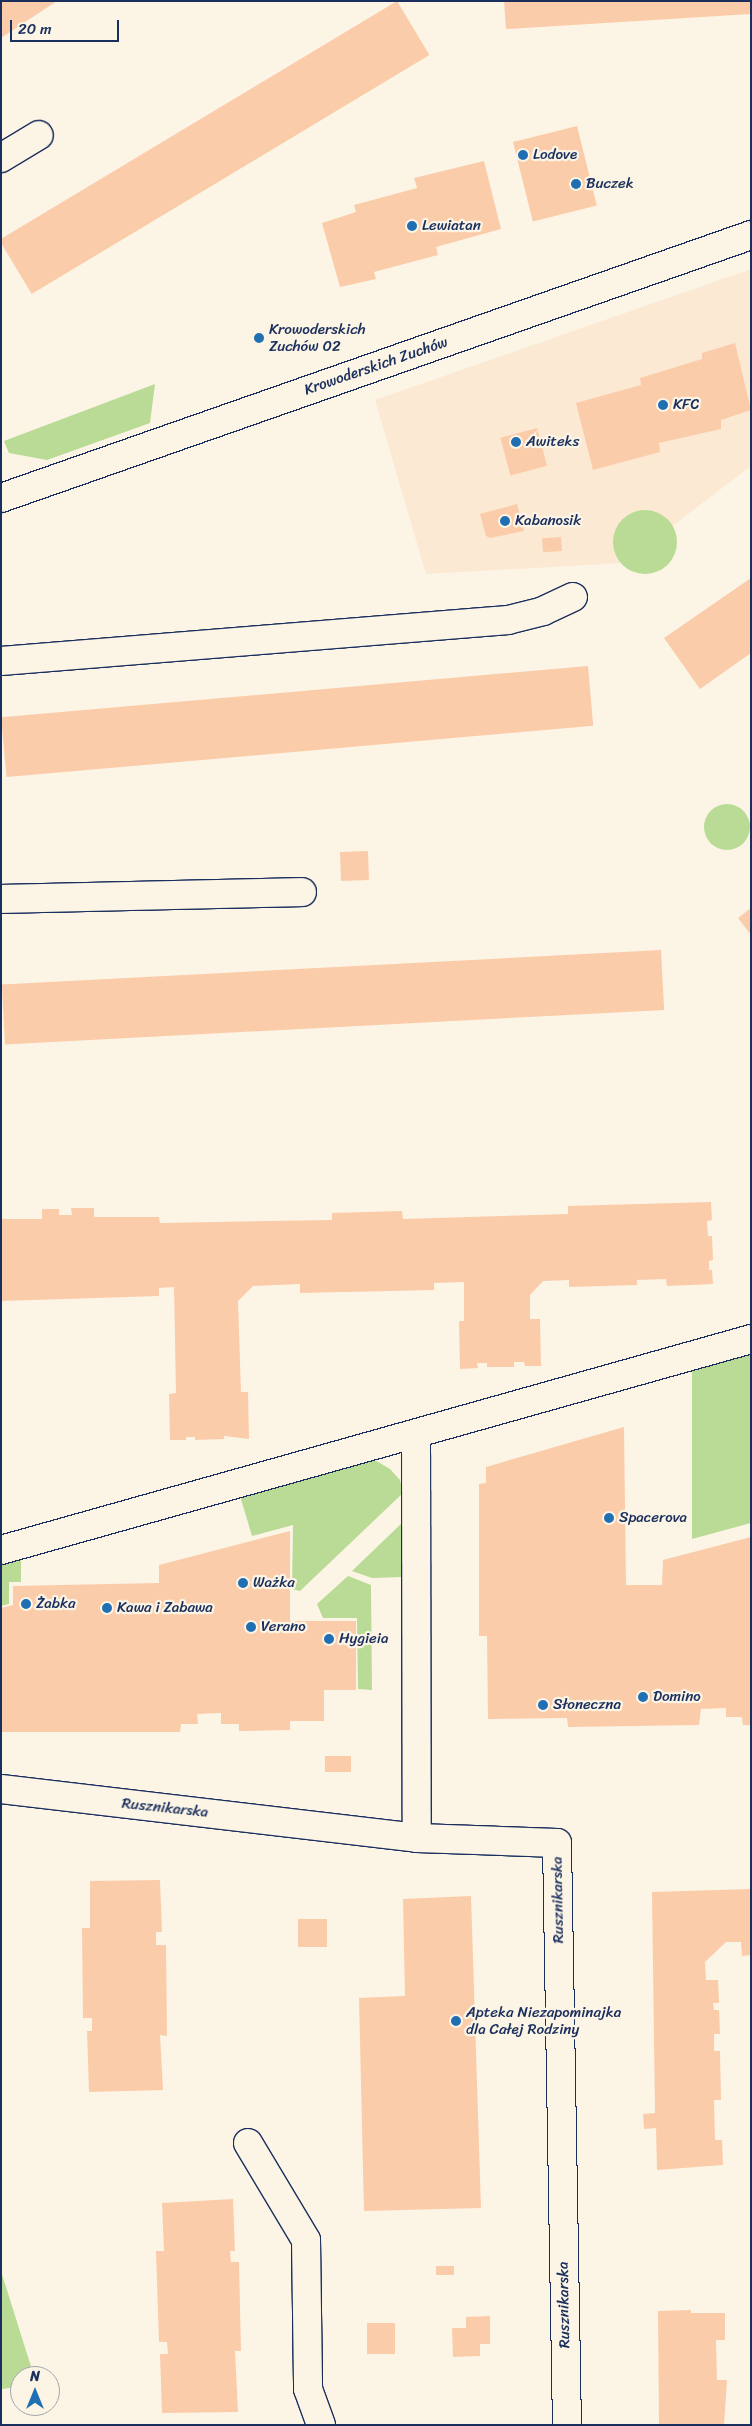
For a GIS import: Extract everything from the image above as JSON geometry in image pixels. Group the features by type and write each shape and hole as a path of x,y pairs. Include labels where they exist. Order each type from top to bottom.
{"street":[{"path":"1,158 39,135"},
{"name":"Krowoderskich Zuchów","path":"1,498 751,236"},
{"path":"1,661 508,620 543,611 573,597"},
{"path":"1,898 302,892"},
{"path":"1,1550 416,1435 751,1339"},
{"path":"416,1435 417,1838"},
{"name":"Rusznikarska","path":"1,1789 417,1838 557,1844 567,2425"},
{"path":"248,2143 306,2240 308,2389 321,2425"}],"shaded area":[{"path":"751,269 751,466 624,563 426,574 375,400"}],"green space":[{"path":"155,384 150,423 47,460 9,453 4,441"},
{"path":"639,510 651,510 668,519 675,530 677,542 675,554 668,565 651,574 639,574 627,569 618,560 613,548 613,536 618,524 627,515"},
{"path":"722,804 732,804 746,814 750,827 746,840 740,846 732,850 722,850 708,840 704,832 704,822 714,808"},
{"path":"751,1354 751,1523 692,1539 692,1369"},
{"path":"373,1459 390,1469 400,1480 403,1493 300,1591 292,1589 293,1525 252,1536 240,1496"},
{"path":"403,1522 402,1577 372,1578 352,1571"},
{"path":"17,1558 21,1559 21,1582 9,1582 9,1604 1,1606 1,1562"},
{"path":"348,1576 371,1585 372,1690 358,1689 357,1618 323,1618 317,1604"},
{"path":"1,2271 31,2366 10,2366 10,2388 1,2389"}],"building":[{"path":"1,1 57,1 1,38"},
{"path":"397,1 429,55 32,294 1,243 1,239"},
{"path":"504,1 751,1 751,14 506,29"},
{"path":"577,126 597,206 533,222 513,142"},
{"name":"Lewiatan","path":"484,161 501,229 436,247 438,255 374,272 376,279 340,287 322,223 356,212 354,205 417,188 414,178"},
{"name":"KFC","path":"735,343 751,410 721,420 721,429 659,443 660,452 593,470 576,403 641,385 640,378 702,359 702,353"},
{"path":"537,428 547,466 510,476 500,438"},
{"path":"517,504 524,531 490,538 486,536 480,514"},
{"path":"561,537 562,551 543,552 542,538"},
{"path":"751,578 751,653 700,689 664,638"},
{"path":"588,666 593,726 6,777 1,717"},
{"path":"368,851 369,880 341,881 340,852"},
{"path":"751,908 751,935 738,918"},
{"path":"661,950 664,1010 5,1044 2,985"},
{"path":"711,1202 712,1220 707,1221 708,1236 712,1236 713,1260 709,1261 709,1270 712,1270 713,1284 667,1286 666,1279 637,1280 637,1285 569,1287 569,1280 543,1281 530,1295 530,1319 540,1319 541,1366 525,1366 524,1362 514,1362 514,1367 487,1367 487,1363 477,1363 478,1368 460,1369 459,1321 464,1321 464,1282 434,1283 434,1290 300,1293 300,1284 253,1286 238,1301 241,1392 248,1392 249,1439 224,1436 224,1439 195,1440 195,1437 186,1437 186,1440 170,1440 169,1394 176,1393 174,1287 159,1288 159,1296 1,1301 1,1219 42,1219 42,1209 59,1209 59,1215 72,1215 71,1208 94,1208 94,1217 159,1217 160,1223 332,1220 332,1213 402,1211 403,1219 568,1214 568,1206"},
{"path":"624,1427 626,1585 662,1585 663,1560 751,1537 751,1725 743,1725 742,1717 726,1717 726,1708 701,1709 699,1725 568,1727 567,1718 488,1719 487,1636 479,1636 479,1484 486,1483 486,1467"},
{"path":"290,1531 290,1621 356,1621 356,1690 324,1690 324,1721 290,1721 290,1730 239,1731 239,1724 221,1724 221,1713 197,1714 198,1724 181,1724 180,1732 1,1732 1,1608 13,1605 13,1586 159,1583 159,1565"},
{"path":"325,1756 351,1756 351,1772 325,1772"},
{"path":"160,1880 162,1932 156,1932 156,1945 166,1945 167,2036 160,2035 163,2090 89,2092 87,2031 92,2031 92,2018 83,2018 82,1928 90,1928 90,1881"},
{"path":"751,1889 751,1955 742,1956 741,1942 726,1942 705,1962 706,1980 718,1980 719,2003 713,2003 714,2010 719,2010 720,2034 714,2034 714,2051 720,2051 721,2100 714,2100 715,2140 722,2140 723,2165 657,2170 656,2128 644,2129 643,2114 655,2113 652,1892"},
{"path":"471,1896 481,2208 364,2211 359,1998 405,1996 403,1899"},
{"path":"298,1919 327,1919 327,1947 298,1947"},
{"path":"233,2199 235,2251 230,2251 231,2262 239,2262 241,2351 235,2351 238,2412 162,2413 160,2354 168,2354 167,2342 159,2342 156,2251 164,2251 162,2203"},
{"path":"436,2266 454,2266 454,2275 436,2275"},
{"path":"691,2310 691,2313 725,2313 725,2340 716,2340 717,2380 727,2380 724,2425 659,2425 658,2311"},
{"path":"490,2316 490,2344 480,2344 480,2356 453,2357 452,2328 466,2328 466,2317"},
{"path":"367,2323 395,2323 395,2354 367,2354"}],"place":[{"name":"Lodove","path":"523,155"},
{"name":"Buczek","path":"576,184"},
{"name":"Lewiatan","path":"412,226"},
{"name":"Krowoderskich Zuchów 02","path":"259,338"},
{"name":"KFC","path":"663,405"},
{"name":"Awiteks","path":"516,442"},
{"name":"Kabanosik","path":"505,521"},
{"name":"Spacerova","path":"609,1518"},
{"name":"Ważka","path":"243,1583"},
{"name":"Żabka","path":"26,1604"},
{"name":"Kawa i Zabawa","path":"107,1608"},
{"name":"Verano","path":"251,1627"},
{"name":"Hygieia","path":"329,1639"},
{"name":"Domino","path":"643,1697"},
{"name":"Słoneczna","path":"543,1705"},
{"name":"Apteka Niezapominajka dla Całej Rodziny","path":"456,2021"}]}
